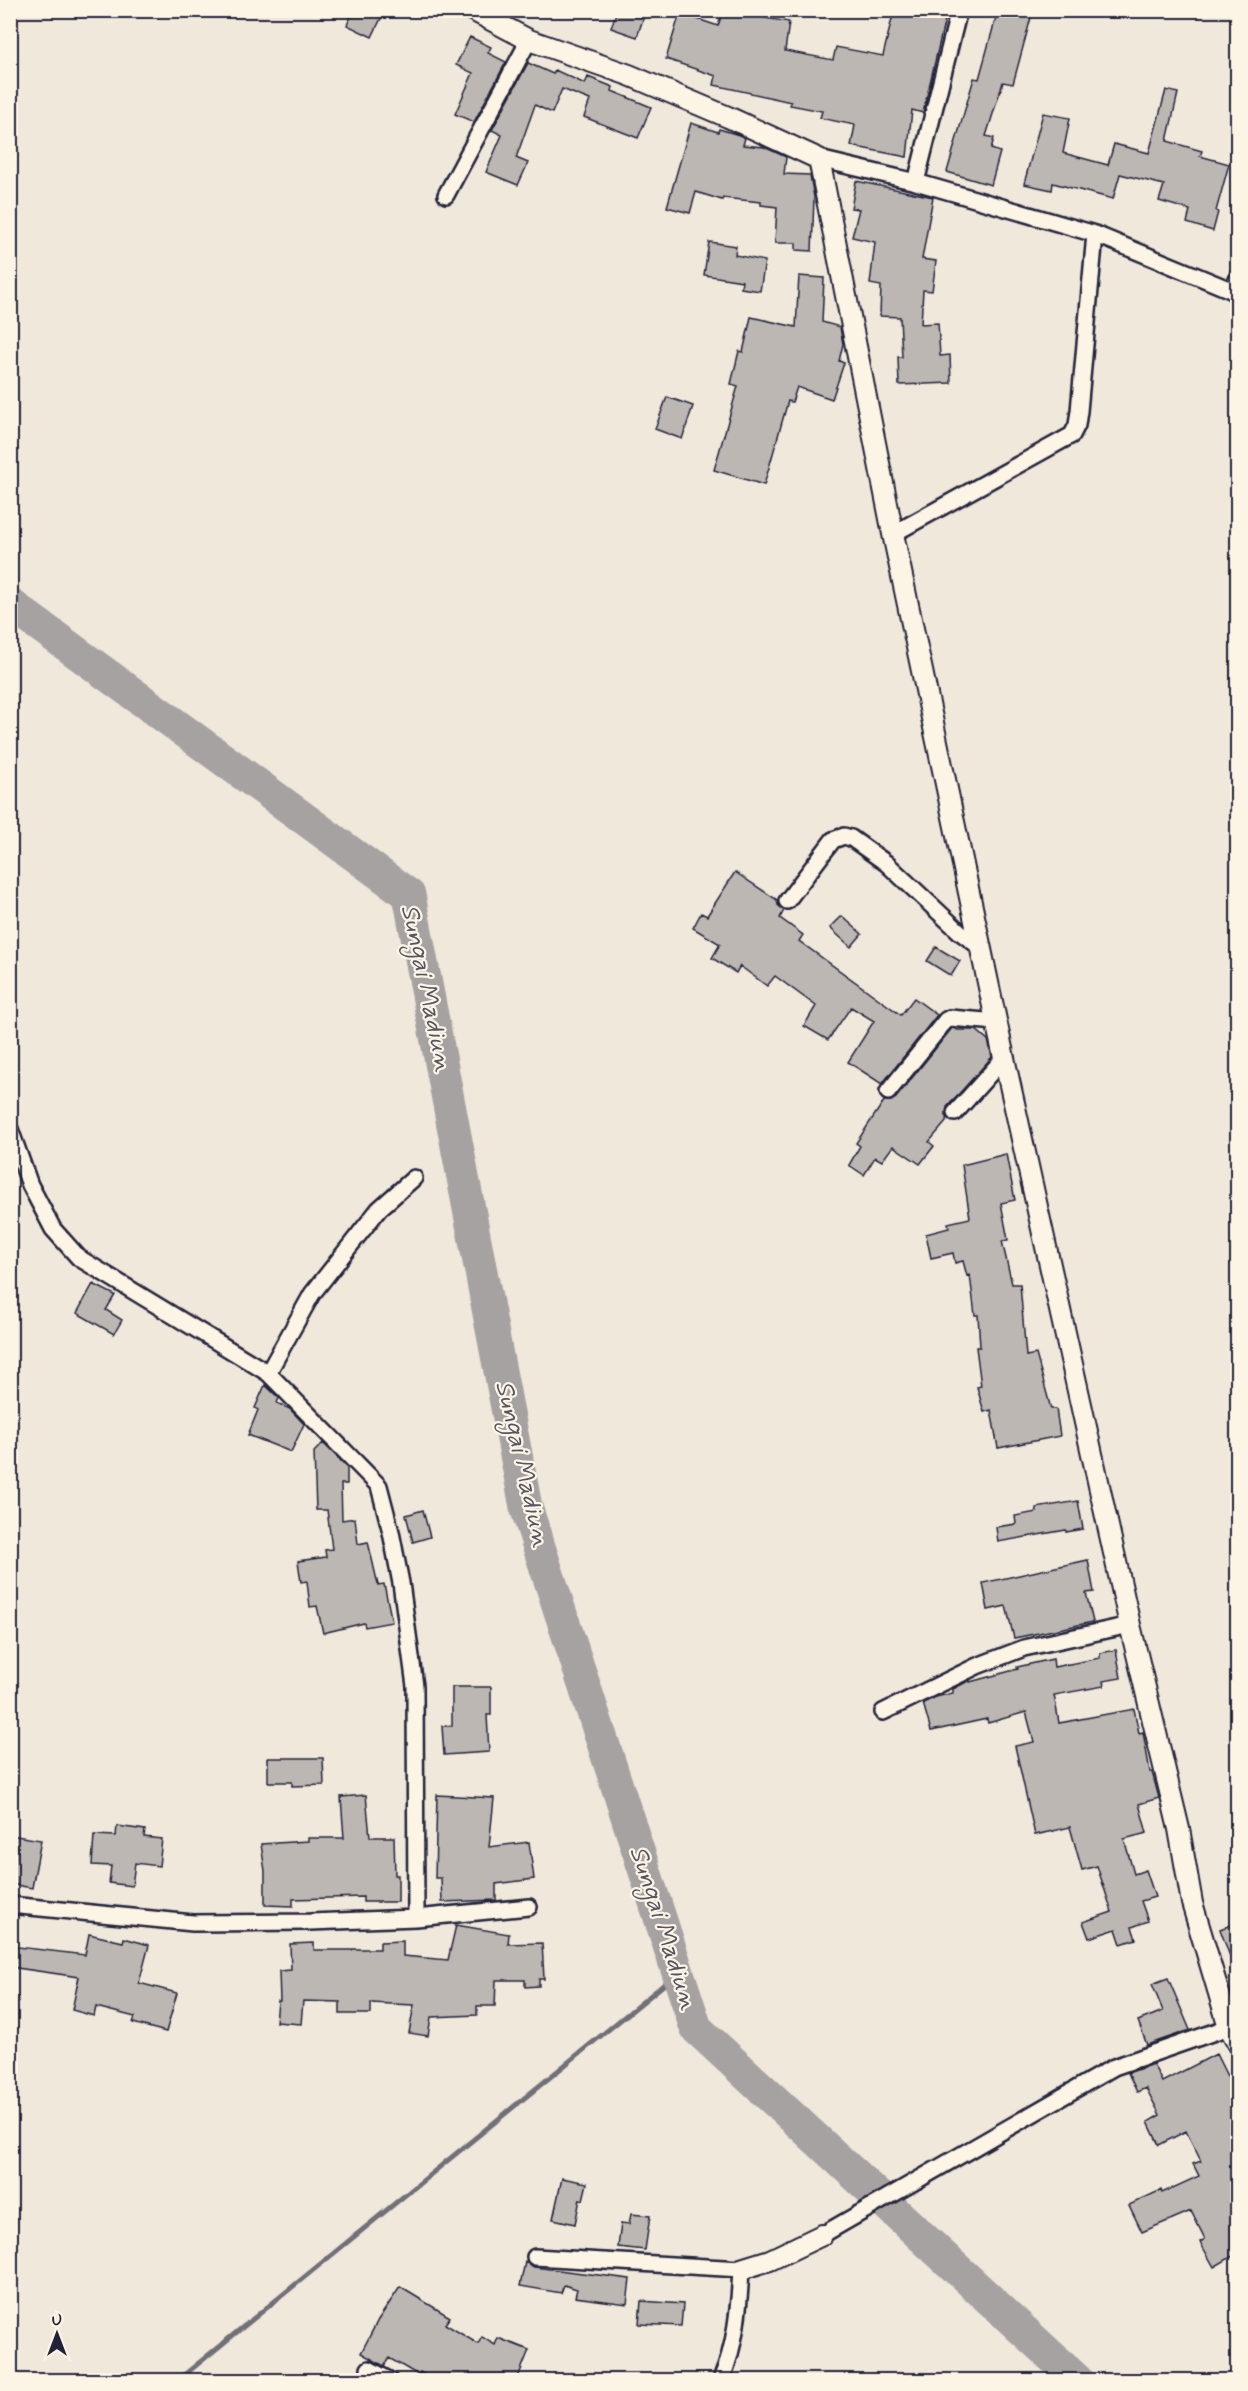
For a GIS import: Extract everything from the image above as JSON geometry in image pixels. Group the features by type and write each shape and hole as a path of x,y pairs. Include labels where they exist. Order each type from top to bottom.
{"street":[{"path":"472,10 529,40 629,75 819,159 916,182 1095,234 1235,292 1238,276"},
{"path":"916,182 959,10"},
{"path":"446,195 529,40"},
{"path":"535,2257 741,2269 770,2260 822,2235 1114,2067 1233,2035 1192,1903 1179,1829 1130,1625 1004,1058 893,534 819,159"},
{"path":"893,534 1072,435 1077,426 1079,411 1095,234"},
{"path":"787,901 832,840 844,836 851,838 886,863 960,932 980,946"},
{"path":"888,1092 946,1020 950,1018 997,1022"},
{"path":"955,1113 1004,1058"},
{"path":"10,1129 30,1185 52,1229 79,1258 268,1373 379,1486 401,1583 415,1686 416,1917"},
{"path":"268,1373 312,1294 379,1209 414,1178"},
{"path":"883,1712 977,1666 1024,1648 1130,1625"},
{"path":"10,1905 193,1923 310,1922 416,1917 529,1907"},
{"path":"721,2380 730,2360 738,2315 741,2269"},
{"path":"369,2369 389,2380"}],"building":[{"path":"354,10 385,10 372,37 347,25"},
{"path":"617,10 646,10 637,37 611,28"},
{"path":"723,10 749,10 748,15 789,22 785,51 833,60 836,47 883,56 894,10 919,10 918,14 945,19 923,113 912,110 907,157 851,146 855,125 820,118 822,111 790,105 791,102 714,85 716,76 666,59 680,13 718,26"},
{"path":"998,10 1033,10 1013,84 1003,82 986,136 994,138 991,149 1000,152 991,185 947,172 974,78 979,79"},
{"path":"470,37 491,47 488,53 506,62 474,122 455,114 473,73 456,65"},
{"path":"528,63 553,74 555,70 585,84 588,77 613,87 612,91 651,107 638,138 584,117 590,100 562,89 552,113 535,105 516,158 528,163 518,185 486,172 502,135 492,130"},
{"path":"1166,90 1178,93 1167,141 1202,151 1200,156 1229,164 1213,231 1187,223 1190,210 1159,201 1164,185 1120,174 1113,199 1053,183 1052,190 1024,184 1043,113 1070,118 1063,153 1108,165 1114,144 1149,153"},
{"path":"691,123 718,132 719,129 739,135 745,138 743,145 764,147 786,157 784,174 810,175 814,197 812,251 796,250 796,243 775,243 777,207 761,205 761,202 723,198 722,200 696,192 690,213 667,207"},
{"path":"856,181 933,197 922,259 936,261 932,291 923,290 921,324 938,323 940,356 950,355 951,383 899,385 898,357 902,357 900,317 880,316 881,286 870,284 875,242 852,237 859,209 851,208"},
{"path":"709,242 736,246 735,255 765,261 760,291 741,288 742,281 704,275"},
{"path":"799,276 824,278 822,322 840,327 843,344 839,361 844,363 832,399 797,387 792,402 788,401 764,485 714,470 738,386 731,384 739,351 743,352 751,317 796,327"},
{"path":"667,397 693,406 682,439 655,429"},
{"path":"735,872 777,900 778,905 784,910 780,918 803,935 799,941 901,1015 914,998 937,1015 882,1084 848,1062 874,1021 851,1007 828,1040 804,1026 816,1006 775,976 767,986 740,966 736,973 712,958 720,944 693,928 701,913 707,916"},
{"path":"842,916 862,934 851,947 830,928"},
{"path":"936,947 960,961 951,976 927,961"},
{"path":"952,1028 976,1030 988,1040 992,1057 947,1107 946,1122 929,1142 934,1146 920,1164 893,1146 882,1161 875,1157 864,1175 849,1165 860,1146 856,1143 884,1101 896,1098"},
{"path":"1006,1154 1015,1200 1001,1203 1008,1240 1002,1241 1012,1284 1020,1284 1026,1356 1036,1354 1051,1409 1056,1409 1060,1436 998,1448 991,1410 984,1412 977,1387 981,1386 976,1347 980,1347 978,1315 975,1315 970,1275 967,1276 963,1261 955,1263 953,1253 931,1258 926,1234 949,1228 948,1223 970,1218 962,1165"},
{"path":"93,1284 115,1295 106,1310 122,1320 114,1334 77,1313"},
{"path":"265,1385 279,1398 277,1403 290,1409 304,1424 291,1452 248,1435 258,1410 255,1408"},
{"path":"323,1443 347,1467 347,1484 341,1484 342,1520 355,1518 358,1544 368,1542 378,1585 384,1584 392,1622 365,1627 364,1623 323,1633 317,1606 310,1607 307,1581 301,1582 298,1561 326,1557 325,1550 332,1549 327,1510 316,1510 314,1452"},
{"path":"1078,1501 1083,1529 998,1542 996,1527 1016,1524 1015,1516 1037,1512 1036,1508"},
{"path":"423,1510 430,1537 413,1542 406,1515"},
{"path":"1088,1560 1094,1592 1086,1593 1093,1622 1014,1638 1006,1606 988,1610 983,1583"},
{"path":"1116,1650 1121,1678 1103,1681 1104,1686 1054,1695 1059,1723 1134,1709 1139,1733 1143,1732 1150,1772 1152,1772 1159,1798 1139,1804 1147,1833 1124,1839 1134,1874 1146,1870 1155,1897 1141,1901 1148,1921 1132,1927 1136,1939 1121,1944 1116,1929 1089,1938 1083,1922 1112,1912 1097,1866 1082,1870 1070,1827 1035,1835 1015,1746 1034,1742 1026,1712 988,1723 987,1719 931,1731 923,1703 953,1693 953,1689 970,1680 970,1682 1018,1669 1017,1667 1053,1659 1054,1667 1100,1658 1100,1653"},
{"path":"452,1687 491,1687 491,1715 487,1715 489,1752 444,1755 442,1726 452,1726"},
{"path":"268,1758 323,1758 324,1785 292,1786 292,1782 268,1782"},
{"path":"366,1795 370,1837 394,1837 398,1902 363,1902 363,1897 293,1899 293,1906 265,1905 265,1871 261,1844 308,1841 308,1838 344,1838 341,1797"},
{"path":"437,1795 494,1798 489,1847 529,1842 534,1879 496,1884 496,1900 442,1902 441,1878 435,1878"},
{"path":"117,1826 145,1830 144,1837 162,1839 159,1866 135,1863 132,1886 109,1883 111,1866 92,1865 94,1835 116,1836"},
{"path":"10,1835 41,1840 32,1888 10,1884"},
{"path":"1238,1922 1238,1973 1236,1973 1220,1929"},
{"path":"456,1925 509,1934 508,1944 542,1943 544,1979 539,1979 539,1986 525,1987 525,1980 496,1980 495,2006 477,2006 477,2015 431,2017 428,2036 409,2033 414,2005 371,2003 371,2014 340,2014 340,2002 303,2001 301,2024 276,2022 278,2001 280,2001 279,1971 291,1970 290,1944 314,1943 314,1950 352,1950 380,1949 380,1942 403,1941 403,1956 448,1960"},
{"path":"89,1934 123,1942 124,1938 149,1945 139,1983 177,1993 166,2032 133,2023 135,2017 96,2007 94,2016 72,2010 79,1977 10,1967 10,1946 85,1955"},
{"path":"1168,1978 1190,2030 1147,2045 1138,2021 1163,2011 1152,1984"},
{"path":"1216,2054 1229,2080 1238,2075 1238,2253 1214,2267 1200,2242 1205,2239 1191,2211 1142,2232 1129,2205 1199,2176 1193,2164 1201,2161 1186,2131 1159,2145 1148,2122 1160,2115 1146,2088 1137,2092 1128,2073 1153,2064 1162,2082"},
{"path":"562,2178 587,2183 583,2200 580,2199 575,2224 553,2219"},
{"path":"631,2214 650,2216 645,2250 618,2247 621,2223 629,2224"},
{"path":"525,2262 534,2267 630,2279 627,2304 575,2297 577,2289 564,2285 561,2293 520,2286"},
{"path":"400,2287 450,2317 445,2324 478,2344 482,2337 495,2345 498,2338 529,2350 517,2380 435,2380 420,2372 418,2375 389,2358 384,2366 361,2353 378,2320"},
{"path":"641,2301 683,2304 681,2326 639,2324"}],"waterway":[{"name":"Sungai Madiun","path":"10,604 409,895 526,1507 696,2028 1077,2380"},
{"path":"178,2380 678,1973"}]}
